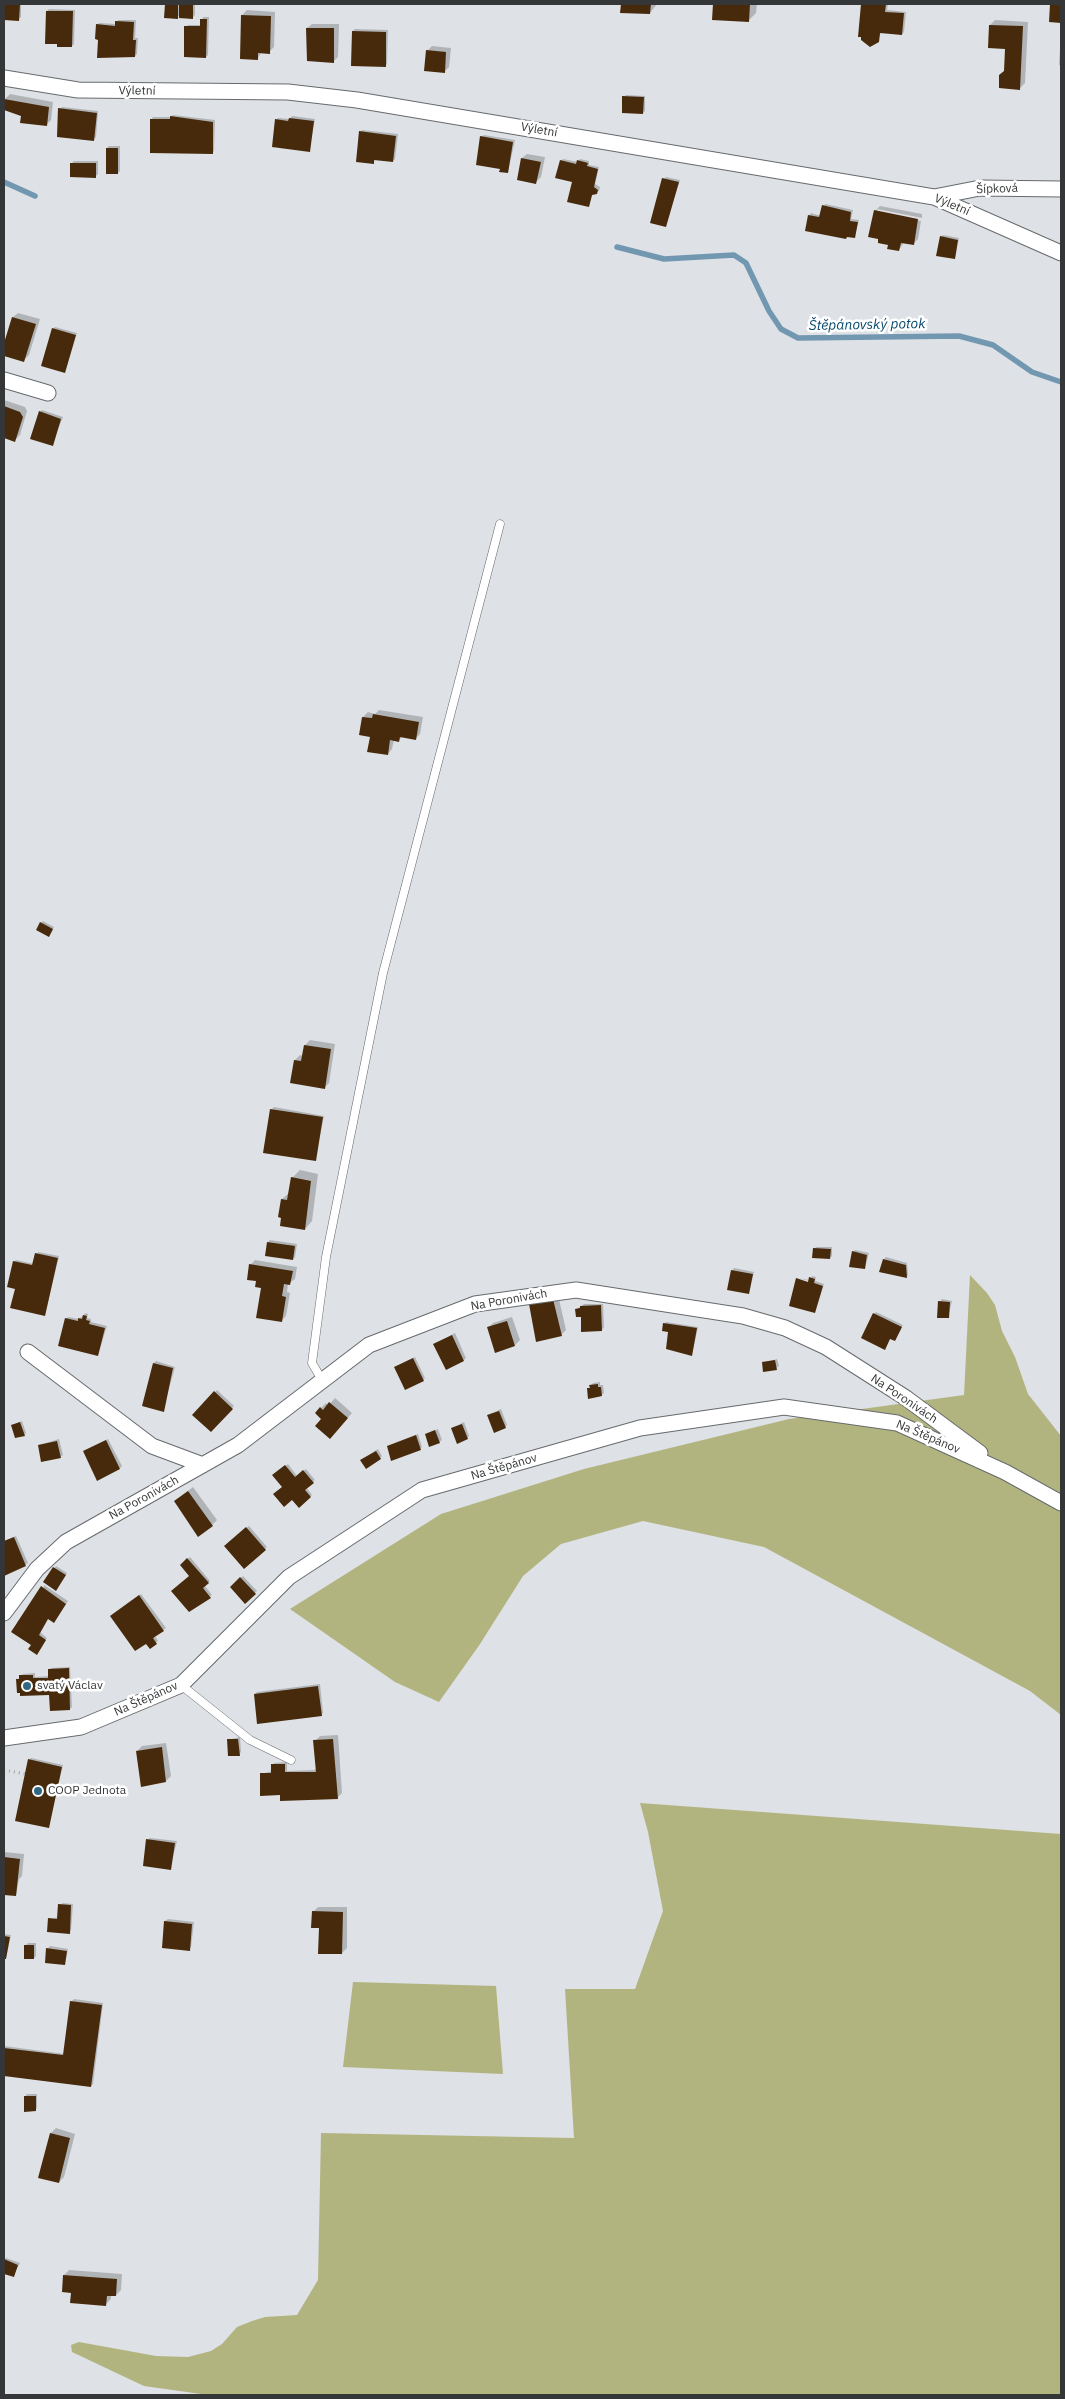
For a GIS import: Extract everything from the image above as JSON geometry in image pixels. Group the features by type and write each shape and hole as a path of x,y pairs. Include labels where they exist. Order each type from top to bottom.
{"street":[{"name":"Výletní","path":"4,78 78,90 288,92 357,100 934,197 1061,253"},
{"name":"Šípková","path":"934,197 980,188 1061,189"},
{"path":"4,380 48,393"},
{"name":"Na Poronivách","path":"4,1613 37,1569 66,1542 238,1445 369,1345 475,1304 576,1290 743,1316 785,1328 826,1347 906,1398 1005,1472"},
{"path":"28,1352 152,1446 203,1465"},
{"name":"Na Štěpánov","path":"4,1738 81,1728 181,1685 289,1577 422,1490 640,1428 784,1407 897,1423 1005,1472 1061,1503"}],"lane":[{"path":"322,1380 312,1363 326,1257 383,973 500,524"},
{"path":"181,1685 250,1740 291,1760"}],"path":[{"path":"4,1770 25,1774"}],"green space":[{"path":"970,1275 987,1293 995,1305 1002,1331 1015,1357 1028,1394 1061,1436 1061,1715 1030,1691 764,1547 643,1521 561,1544 523,1576 480,1644 439,1702 395,1682 290,1609 441,1514 584,1469 789,1419 964,1395"},
{"path":"640,1803 1061,1834 1061,2395 208,2395 144,2386 72,2352 71,2345 79,2342 156,2356 188,2357 211,2351 222,2344 237,2327 252,2321 265,2317 297,2315 318,2280 321,2133 574,2138 565,1989 635,1989 663,1911 648,1832"},
{"path":"353,1982 496,1986 503,2074 343,2067"}],"building":[{"path":"4,4 20,4 19,21 4,20"},
{"path":"165,4 178,4 178,19 164,18"},
{"path":"179,4 193,4 193,19 179,18"},
{"path":"621,4 651,4 650,14 620,13"},
{"path":"713,4 750,4 749,22 712,20"},
{"path":"861,4 886,4 885,12 904,13 902,35 880,33 879,42 870,47 861,40 861,37 858,37"},
{"path":"1050,4 1061,4 1061,23 1049,22"},
{"path":"46,11 73,11 72,47 57,47 57,44 45,44"},
{"path":"241,15 271,16 270,54 258,53 258,60 240,59"},
{"path":"200,19 207,19 206,58 184,57 184,26 200,26"},
{"path":"115,21 134,22 133,40 136,40 135,57 97,58 98,40 95,39 96,24 115,26"},
{"path":"989,25 1023,26 1020,90 999,88 999,75 1004,71 1005,49 988,48"},
{"path":"306,28 334,28 334,63 307,61"},
{"path":"352,31 386,32 386,67 351,66"},
{"path":"426,50 446,52 445,73 424,71"},
{"path":"622,96 644,97 643,114 622,113"},
{"path":"4,99 49,107 47,126 20,123 21,116 4,110"},
{"path":"58,108 97,113 94,141 57,137"},
{"path":"170,116 213,122 213,154 150,153 150,119 170,119"},
{"path":"289,118 314,121 310,152 272,147 275,119 288,121"},
{"path":"359,131 396,136 393,162 374,160 374,164 356,162"},
{"path":"480,136 513,142 508,173 499,172 500,169 476,165"},
{"path":"106,148 118,148 118,174 106,174"},
{"path":"521,158 541,162 536,184 517,180"},
{"path":"560,160 576,164 577,160 588,163 587,166 598,169 594,187 598,190 597,194 592,195 589,207 567,202 572,182 555,178"},
{"path":"70,163 96,163 96,178 70,177"},
{"path":"662,178 679,182 666,227 650,223"},
{"path":"822,205 851,212 850,221 858,222 855,238 847,237 846,239 805,231 808,215 819,217"},
{"path":"874,210 918,219 914,245 901,243 899,251 887,249 888,245 878,243 878,239 868,237"},
{"path":"940,236 958,240 955,259 936,256"},
{"path":"12,317 36,324 24,362 4,356 4,343"},
{"path":"52,328 76,335 65,373 41,366"},
{"path":"4,406 20,412 23,417 15,442 4,438"},
{"path":"39,411 61,419 53,446 30,439"},
{"path":"373,714 419,722 416,740 400,737 399,742 390,740 388,755 367,752 370,737 359,735 362,717 372,718"},
{"path":"40,922 53,929 49,937 36,930"},
{"path":"304,1045 331,1049 325,1089 290,1083 294,1060 301,1061"},
{"path":"270,1109 323,1117 316,1161 263,1153"},
{"path":"291,1177 311,1181 305,1230 280,1226 281,1218 278,1217 281,1199 287,1200"},
{"path":"267,1242 295,1246 293,1260 265,1256"},
{"path":"813,1248 831,1249 830,1259 812,1258"},
{"path":"852,1251 867,1255 865,1269 849,1267"},
{"path":"35,1253 58,1258 45,1316 10,1308 15,1289 7,1287 13,1261 32,1265"},
{"path":"883,1259 906,1265 907,1278 879,1272"},
{"path":"249,1264 293,1271 290,1285 284,1284 282,1296 286,1297 282,1322 256,1318 261,1288 255,1287 256,1281 247,1280"},
{"path":"731,1270 753,1274 749,1294 727,1290"},
{"path":"809,1277 815,1279 814,1283 823,1286 815,1313 789,1306 796,1278 808,1282"},
{"path":"553,1299 562,1336 536,1342 529,1304"},
{"path":"938,1301 950,1302 949,1318 937,1318"},
{"path":"601,1305 602,1331 581,1332 581,1317 576,1317 575,1309 580,1308 580,1306"},
{"path":"873,1313 902,1327 895,1341 890,1339 885,1350 861,1338"},
{"path":"83,1315 87,1316 86,1320 90,1321 89,1324 105,1328 98,1356 58,1346 65,1318 78,1321 78,1318 82,1319"},
{"path":"507,1321 515,1346 495,1353 487,1327"},
{"path":"663,1323 697,1328 692,1356 666,1349 668,1332 662,1331"},
{"path":"452,1335 464,1361 446,1370 433,1344"},
{"path":"413,1358 424,1381 405,1390 394,1367"},
{"path":"775,1360 777,1370 763,1372 762,1362"},
{"path":"153,1363 173,1368 164,1412 142,1406"},
{"path":"598,1384 598,1387 601,1387 602,1396 588,1399 587,1388 590,1388 589,1385"},
{"path":"214,1391 233,1409 211,1432 192,1415"},
{"path":"329,1402 348,1418 330,1439 315,1426 321,1419 315,1413 320,1407 323,1410"},
{"path":"499,1411 506,1428 494,1433 487,1415"},
{"path":"20,1422 25,1436 15,1438 11,1425"},
{"path":"462,1424 468,1439 457,1444 451,1428"},
{"path":"435,1430 440,1443 429,1447 425,1434"},
{"path":"416,1435 421,1450 391,1461 387,1446"},
{"path":"106,1440 120,1469 97,1481 83,1451"},
{"path":"57,1441 61,1458 41,1462 38,1445"},
{"path":"376,1451 381,1459 366,1469 360,1460"},
{"path":"285,1465 295,1477 303,1470 314,1483 305,1490 311,1497 299,1508 292,1500 284,1507 273,1494 282,1487 272,1475"},
{"path":"188,1491 213,1526 198,1537 174,1501"},
{"path":"246,1527 266,1550 244,1569 224,1546"},
{"path":"14,1537 26,1566 4,1576 4,1541"},
{"path":"187,1558 209,1583 203,1588 211,1598 189,1612 171,1591 189,1576 180,1565"},
{"path":"53,1567 66,1575 56,1591 43,1582"},
{"path":"240,1577 256,1594 245,1604 230,1587"},
{"path":"41,1586 66,1604 54,1623 48,1619 39,1635 46,1640 37,1655 28,1649 31,1645 11,1632"},
{"path":"139,1595 164,1631 153,1638 157,1644 150,1649 146,1644 135,1651 110,1616"},
{"path":"69,1668 70,1710 50,1711 49,1695 20,1696 20,1693 17,1693 16,1679 19,1679 19,1675 33,1675 33,1678 48,1678 48,1669"},
{"path":"318,1686 322,1716 257,1724 254,1694"},
{"path":"227,1739 238,1739 240,1756 228,1756"},
{"path":"333,1739 338,1799 280,1801 280,1795 260,1796 260,1773 271,1773 271,1764 285,1764 285,1772 316,1772 313,1740"},
{"path":"162,1747 166,1782 141,1787 136,1751"},
{"path":"28,1759 62,1767 49,1828 15,1821"},
{"path":"146,1839 175,1843 171,1870 143,1866"},
{"path":"4,1857 20,1859 16,1896 4,1895"},
{"path":"58,1904 71,1905 70,1934 47,1932 48,1918 57,1919"},
{"path":"312,1911 343,1912 342,1954 318,1954 319,1928 311,1928"},
{"path":"164,1921 192,1924 190,1951 162,1948"},
{"path":"4,1936 10,1937 6,1959 4,1959"},
{"path":"24,1945 34,1945 34,1959 24,1959"},
{"path":"46,1948 67,1951 65,1965 45,1963"},
{"path":"70,2001 102,2005 91,2087 4,2076 4,2048 63,2055"},
{"path":"24,2096 36,2096 36,2111 24,2112"},
{"path":"50,2133 70,2138 59,2183 38,2178"},
{"path":"4,2259 18,2265 14,2277 4,2274"},
{"path":"63,2275 117,2279 116,2296 107,2296 106,2306 70,2303 71,2293 62,2292"}],"waterway":[{"name":"Štěpánovský potok","path":"4,182 35,196"},
{"name":"Štěpánovský potok","path":"617,247 664,259 734,255 746,263 769,311 781,329 798,338 959,336 993,345 1032,372 1061,382"}],"place":[{"name":"svatý Václav","path":"27,1686"},
{"name":"COOP Jednota","path":"38,1791"}]}
